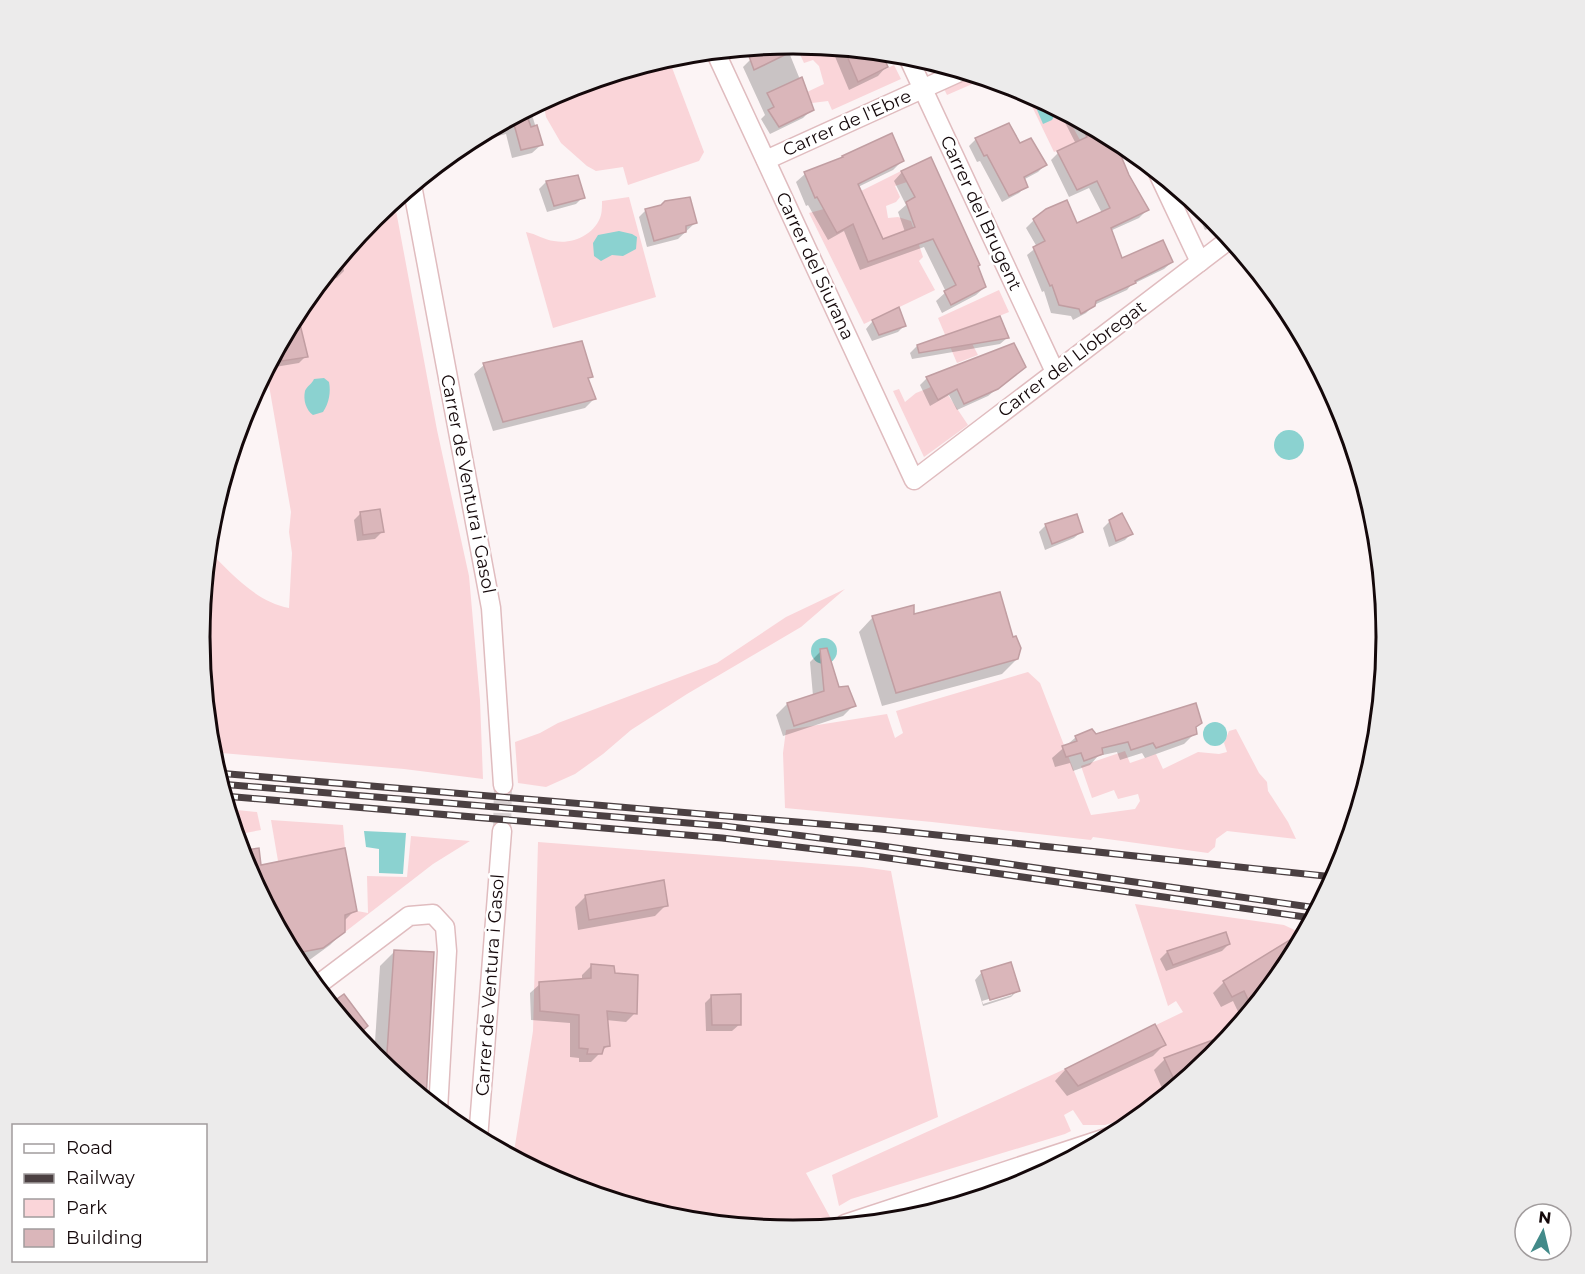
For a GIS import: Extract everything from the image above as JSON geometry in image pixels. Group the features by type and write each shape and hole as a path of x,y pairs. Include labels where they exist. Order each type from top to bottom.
{"street":[{"name":"Carrer del Siurana","path":"719,59 914,480"},
{"name":"Carrer del Brugent","path":"912,67 1055,372"},
{"name":"Carrer de l'Ebre","path":"766,160 951,76"},
{"path":"1166,190 1200,262"},
{"name":"Carrer de Ventura i Gasol","path":"414,194 491,608 503,785"},
{"name":"Carrer del Llobregat","path":"914,480 1223,244"},
{"name":"Carrer de Ventura i Gasol","path":"479,1128 502,831"},
{"path":"322,981 409,916 433,914 445,927 447,951 439,1100"},
{"path":"876,1214 1068,1151"}],"green space":[{"path":"800,54 847,57 858,82 894,65 901,79 832,110 828,101 812,103 807,92 824,84 819,66 813,60 804,63"},
{"path":"672,67 704,152 699,161 628,185 623,167 596,171 587,166 561,143 546,117 545,109 569,98 605,85"},
{"path":"936,72 974,83 947,95"},
{"path":"1031,105 1072,126 1080,140 1054,152"},
{"path":"901,171 907,182 895,186 900,197 896,202 886,206 888,218 898,217 911,221 923,257 919,261 935,290 864,324 809,213 824,209 837,232 872,214 861,191"},
{"path":"629,197 656,297 553,328 526,232 554,241 575,240 594,228 601,213 602,201"},
{"path":"396,210 437,430 469,576 480,700 483,779 404,769 221,753 214,713 209,637 215,557 255,593 289,608 292,553 289,532 291,512 268,382 288,345 330,282 354,253"},
{"path":"999,290 1009,312 965,330 978,355 957,363 938,318"},
{"path":"931,387 938,400 948,395 968,425 924,457 893,391 899,389 905,402 916,393"},
{"path":"845,589 801,627 631,730 575,774 546,787 518,783 515,742 540,733 558,723 717,663 786,617"},
{"path":"1028,672 1040,683 1091,815 1135,809 1140,801 1138,794 1118,799 1114,790 1092,798 1081,766 1125,751 1130,763 1156,754 1163,769 1198,752 1219,754 1227,752 1224,743 1229,731 1236,729 1259,773 1267,782 1268,791 1296,839 1227,831 1216,839 1215,847 1208,853 1093,837 1091,840 785,808 783,753 786,730 887,714 895,738 903,733 896,711"},
{"path":"236,810 257,812 261,830 244,833"},
{"path":"271,820 343,825 345,848 278,861"},
{"path":"411,836 470,841 433,864 345,932 345,915 357,911 368,913 367,876 407,877"},
{"path":"538,842 891,871 938,1117 806,1173 831,1219 754,1219 679,1209 605,1189 569,1176 514,1149 533,1031"},
{"path":"1135,904 1284,925 1296,930 1255,992 1205,1049 1147,1100 1117,1121 1105,1125 1083,1125 1073,1110 1064,1115 1071,1131 1065,1134 851,1199 839,1206 832,1175 1065,1069 1183,1012 1176,1001 1168,1006"}],"water":[{"path":"1036,107 1054,116 1052,120 1043,124"},
{"path":"619,231 637,237 636,249 623,256 612,255 601,261 594,256 593,243 598,235"},
{"path":"324,378 329,382 328,401 323,412 313,415 304,398 305,391 314,379"},
{"path":"1289,430 1300,434 1304,445 1300,456 1289,460 1278,456 1274,445 1278,434"},
{"path":"824,638 833,642 837,651 833,660 824,664 815,660 811,651 815,642"},
{"path":"1215,722 1220,723 1226,729 1226,739 1220,745 1215,746 1210,745 1204,739 1203,734 1204,729 1210,723"},
{"path":"364,831 406,833 403,874 379,873 379,849 366,847"}],"building":[{"path":"786,54 754,70 749,56"},
{"path":"847,57 886,62 888,67 858,82"},
{"path":"802,77 814,110 779,127 768,110 774,107 767,93"},
{"path":"528,118 531,127 537,125 543,145 521,150 514,125"},
{"path":"1009,123 1020,143 1031,138 1047,165 1024,177 1028,187 1009,196 975,138"},
{"path":"1085,132 1121,155 1149,210 1111,228 1122,258 1163,240 1173,262 1135,281 1136,283 1096,301 1095,306 1081,314 1079,309 1059,305 1033,247 1045,241 1033,219 1046,209 1067,200 1077,223 1110,208 1097,181 1077,190 1057,151 1087,137"},
{"path":"892,133 904,161 858,184 883,239 915,227 906,202 915,197 901,171 931,157 980,265 978,266 986,287 951,305 944,291 956,285 933,239 868,262 853,224 837,233 817,197 815,198 804,172 843,157"},
{"path":"578,175 585,198 554,206 546,181"},
{"path":"690,197 697,223 686,226 686,232 654,241 645,209 661,205 665,201"},
{"path":"899,307 906,326 879,335 872,320"},
{"path":"1000,316 1009,338 919,353 917,345"},
{"path":"300,325 308,357 282,361 281,358"},
{"path":"582,341 593,377 588,378 596,399 503,422 483,363"},
{"path":"1014,343 1026,367 998,389 964,404 957,389 938,400 926,377"},
{"path":"380,509 384,532 363,535 360,512"},
{"path":"1122,513 1133,534 1116,541 1109,520"},
{"path":"1077,514 1083,532 1052,544 1045,524"},
{"path":"1000,592 1013,637 1016,636 1021,648 1018,659 896,693 872,616 914,605 914,614"},
{"path":"827,648 839,687 848,686 856,706 794,726 787,703 824,691 820,649"},
{"path":"1196,703 1202,723 1196,727 1197,734 1156,748 1153,743 1131,750 1128,742 1102,748 1103,754 1084,761 1081,753 1066,757 1062,746 1077,741 1075,736 1092,729 1096,734"},
{"path":"259,848 261,865 345,848 357,911 345,915 345,932 323,948 303,952 270,895 250,849"},
{"path":"664,880 668,906 589,920 585,895"},
{"path":"1226,932 1230,944 1173,965 1167,951"},
{"path":"1290,940 1248,1000 1244,991 1232,997 1223,981"},
{"path":"394,950 434,952 427,1090 387,1055"},
{"path":"1011,962 1020,991 990,1000 981,971"},
{"path":"591,964 614,966 615,973 638,975 637,1014 607,1011 610,1046 604,1047 602,1054 587,1054 588,1049 579,1048 579,1015 540,1011 539,982 591,978"},
{"path":"344,994 368,1026 363,1030 336,1000"},
{"path":"741,994 741,1025 712,1025 711,995"},
{"path":"1155,1024 1166,1045 1078,1086 1065,1069"},
{"path":"1214,1040 1173,1078 1164,1058"}],"tunnel":[{"path":"502,831 503,785"}],"railway":[{"path":"226,774 880,829 1324,876"},
{"path":"228,785 724,826 875,845 1309,907"},
{"path":"232,797 722,838 874,856 1303,917"}]}
